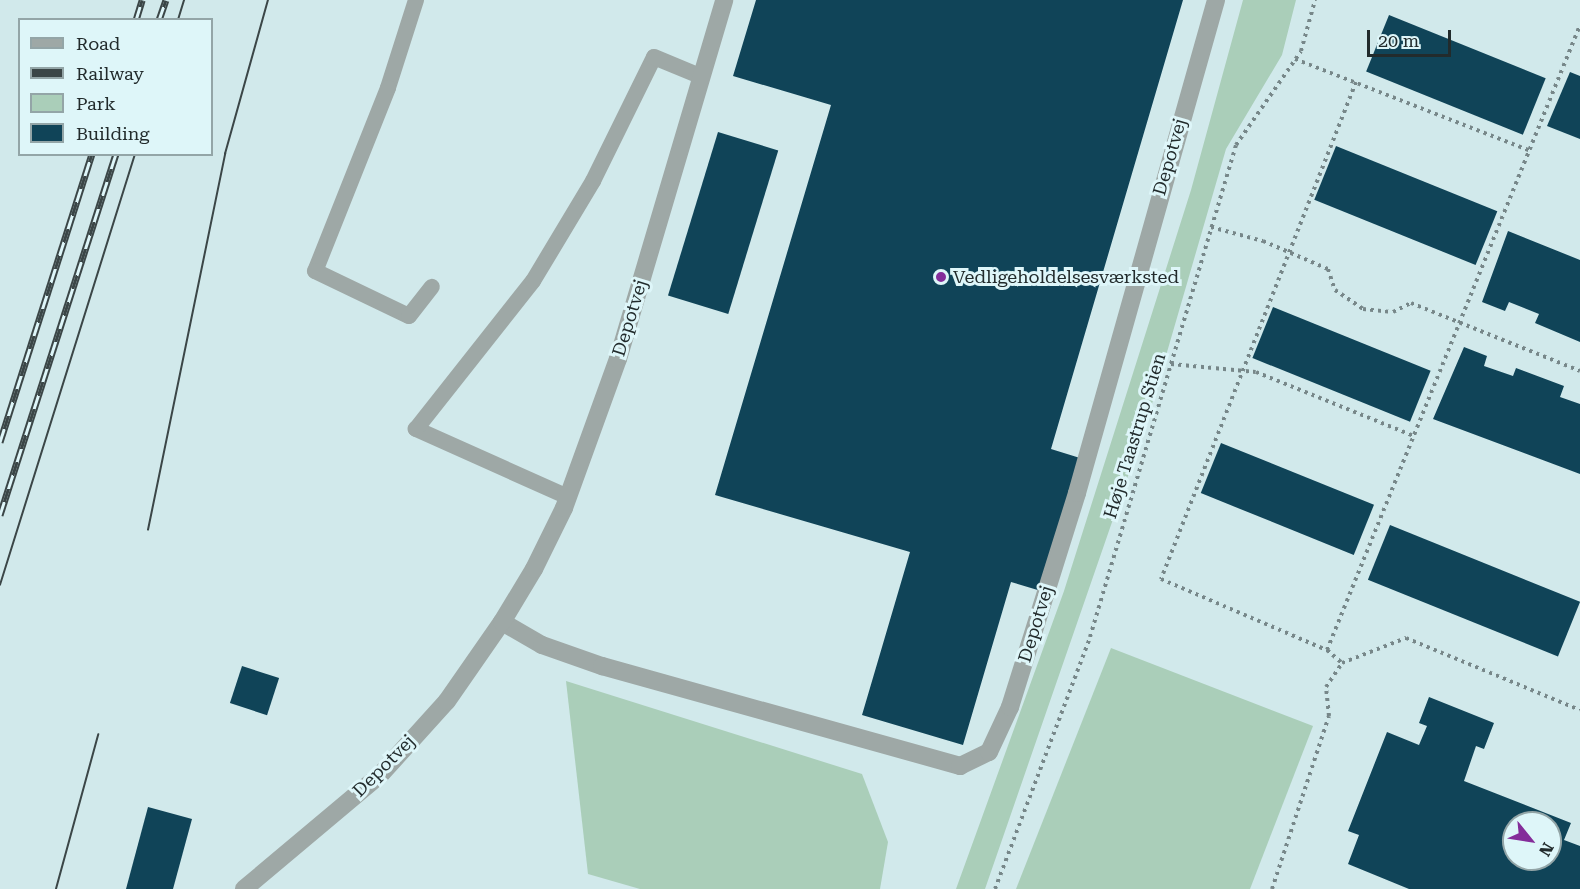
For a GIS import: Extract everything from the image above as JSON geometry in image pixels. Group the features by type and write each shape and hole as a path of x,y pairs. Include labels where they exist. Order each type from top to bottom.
{"street":[{"name":"Depotvej","path":"244,889 381,774 447,701 502,622 534,569 568,496 618,359 724,0"},
{"name":"Depotvej","path":"502,622 542,645 602,666 960,766 988,752 1010,707 1077,493 1216,0"}],"lane":[{"path":"416,0 388,88 315,271 409,316 432,287"},
{"path":"568,496 416,429 533,281 593,181 654,57 702,77"}],"path":[{"name":"Høje Taastrup Stien","path":"995,889 1090,637 1236,144 1295,59 1315,0"},
{"path":"1327,650 1531,151 1580,25"},
{"path":"1295,59 1531,151"},
{"path":"1342,663 1327,650 1161,579 1240,370 1356,82"},
{"path":"1211,227 1288,251 1328,269 1335,290 1363,309 1393,312 1411,303 1580,371"},
{"path":"1171,364 1256,372 1414,436"},
{"path":"1272,889 1329,716 1326,687 1342,663 1406,639 1580,710"}],"green space":[{"path":"1243,0 1296,0 1282,55 1226,149 1147,421 985,889 956,889 1064,591 1191,190"},
{"path":"1111,648 1313,726 1250,889 1016,889"},
{"path":"566,681 862,774 888,842 880,889 640,889 588,874"}],"building":[{"name":"Vedligeholdelsesværksted","path":"756,0 1183,0 1051,449 1080,458 1041,591 1011,582 963,745 862,715 910,552 715,495 831,105 733,76"},
{"path":"1389,15 1546,78 1523,135 1366,72"},
{"path":"1570,72 1580,76 1580,139 1547,126"},
{"path":"718,132 778,150 728,314 668,296"},
{"path":"1336,146 1497,211 1476,265 1314,200"},
{"path":"1508,231 1580,260 1580,342 1535,323 1539,314 1509,302 1505,311 1482,302"},
{"path":"1273,307 1431,371 1410,422 1252,358"},
{"path":"1464,347 1487,356 1484,366 1513,376 1516,368 1564,386 1560,397 1580,404 1580,474 1433,419"},
{"path":"1221,443 1374,505 1354,555 1201,493"},
{"path":"1390,525 1580,602 1558,656 1368,580"},
{"path":"242,666 279,678 267,715 230,703"},
{"path":"1429,697 1494,723 1484,749 1476,746 1464,781 1540,811 1502,811 1502,871 1562,871 1562,819 1571,823 1564,840 1580,846 1580,889 1409,889 1348,864 1359,835 1348,831 1387,732 1419,745 1427,726 1419,723"},
{"path":"148,807 192,819 173,889 126,889"}],"tram line":[{"path":"179,18 184,0"},
{"path":"148,530 225,154 268,0"},
{"path":"0,585 134,156"},
{"path":"56,889 98,735"}],"railway":[{"path":"137,18 142,0"},
{"path":"160,18 166,0"},
{"path":"0,442 91,156"},
{"path":"0,515 115,156"}],"place":[{"name":"Vedligeholdelsesværksted","path":"941,277"}]}
